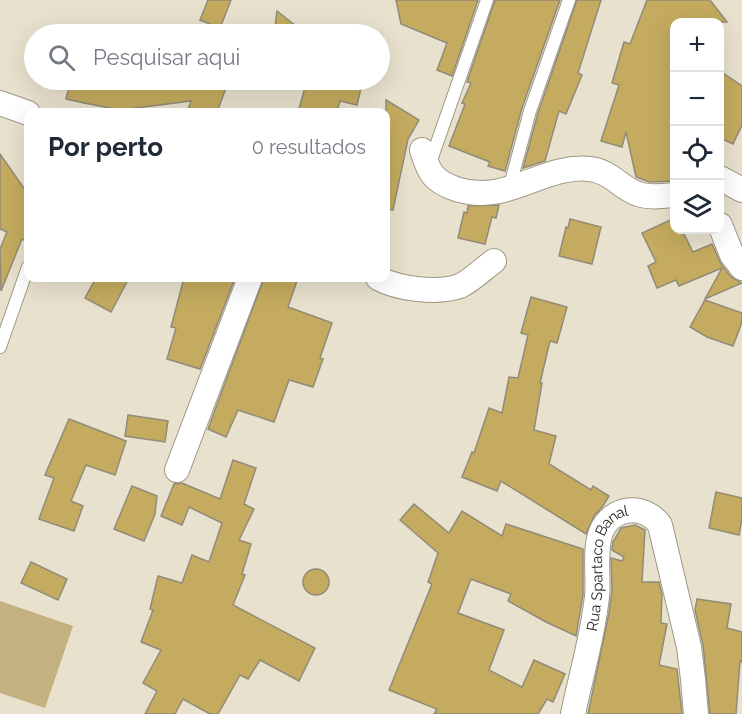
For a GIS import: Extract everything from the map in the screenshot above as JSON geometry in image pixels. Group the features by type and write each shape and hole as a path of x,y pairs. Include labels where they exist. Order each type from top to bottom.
{"street":[{"path":"0,103 24,112"},
{"path":"425,160 433,177 445,185 466,192 489,194 554,174 587,169 603,171 638,194 658,197 670,196"},
{"path":"724,179 742,190"},
{"path":"724,234 732,255 742,268"},
{"path":"385,282 406,288 431,290 460,286 494,261"},
{"path":"177,470 248,282"},
{"name":"Rua Spartaco Banal","path":"573,714 597,597 601,533 608,522 620,512 631,510 648,513 655,518 663,536 688,648 696,714"}],"lane":[{"path":"425,160 487,0"},
{"path":"509,189 530,111 569,0"},
{"path":"0,347 24,278"}],"shaded area":[{"path":"0,601 73,626 45,708 0,693"}],"building":[{"path":"208,0 231,0 222,24 210,24 200,20"},
{"path":"396,0 478,0 452,76 437,70 447,43 401,24"},
{"path":"495,0 560,0 522,108 505,171 488,166 490,162 449,146 465,104 462,103 471,83 467,82"},
{"path":"577,0 601,0 578,73 582,75 566,114 559,111 545,161 523,168 538,113"},
{"path":"647,0 710,0 724,18 670,18 670,181 649,182 636,177 626,132 622,147 601,141 619,85 612,83 624,42 630,44"},
{"path":"277,11 293,24 275,24"},
{"path":"724,74 742,86 742,125 733,144 724,140"},
{"path":"68,90 225,90 218,108 188,108 191,101 136,108 110,108 66,99"},
{"path":"304,90 361,90 357,105 340,101 338,108 299,108"},
{"path":"386,100 419,120 408,139 393,210 390,210 390,108 386,108"},
{"path":"0,154 24,188 24,240 22,239 1,291 0,249 7,232 0,229"},
{"path":"499,205 496,218 492,217 485,244 458,238 464,212 467,213 468,206"},
{"path":"570,219 601,227 592,264 559,256"},
{"path":"670,220 670,234 684,234 693,252 712,244 721,264 731,277 742,283 705,299 722,268 679,286 676,280 657,288 648,266 656,262 642,233"},
{"path":"94,282 127,282 111,312 85,298"},
{"path":"183,282 233,282 200,369 167,359 176,328 171,327"},
{"path":"263,282 297,282 288,307 332,323 313,387 289,380 274,422 238,410 226,437 208,429"},
{"path":"531,297 567,307 557,343 550,341 540,383 542,383 534,430 556,436 549,464 591,490 593,486 609,496 594,516 586,534 501,481 497,491 462,477 472,452 474,453 489,408 502,413 509,377 518,378 528,335 521,333"},
{"path":"705,300 742,313 742,322 733,346 707,337 690,327"},
{"path":"128,415 168,421 165,442 125,436"},
{"path":"69,419 126,441 115,475 86,465 71,501 83,506 74,531 39,519 54,478 45,475"},
{"path":"233,460 256,468 244,504 254,509 239,540 251,544 242,574 245,575 233,605 315,648 299,681 260,660 248,679 240,675 218,714 210,714 183,699 175,714 145,714 157,691 143,683 161,650 141,642 153,610 150,609 158,576 182,583 192,555 209,562 222,523 189,507 182,525 161,516 174,484 182,483 220,499"},
{"path":"132,486 157,496 155,514 144,541 114,529"},
{"path":"716,492 742,498 739,535 709,528"},
{"path":"414,504 449,533 462,511 502,536 506,524 583,549 583,595 576,636 508,601 511,594 471,579 458,613 504,630 489,670 522,687 534,660 565,674 553,702 547,699 538,714 434,714 437,709 389,690 432,584 428,582 438,553 400,520"},
{"path":"635,525 645,530 642,582 659,582 662,595 661,623 667,624 659,665 677,669 682,714 588,714 609,613 612,590 611,558 622,561 624,557 612,550 613,542 621,528"},
{"path":"31,562 67,579 58,600 21,583"},
{"path":"316,569 325,573 329,582 325,591 316,595 307,591 303,582 307,573"},
{"path":"697,599 731,604 727,628 742,632 742,662 740,661 736,714 710,714 703,645 695,610"}]}
